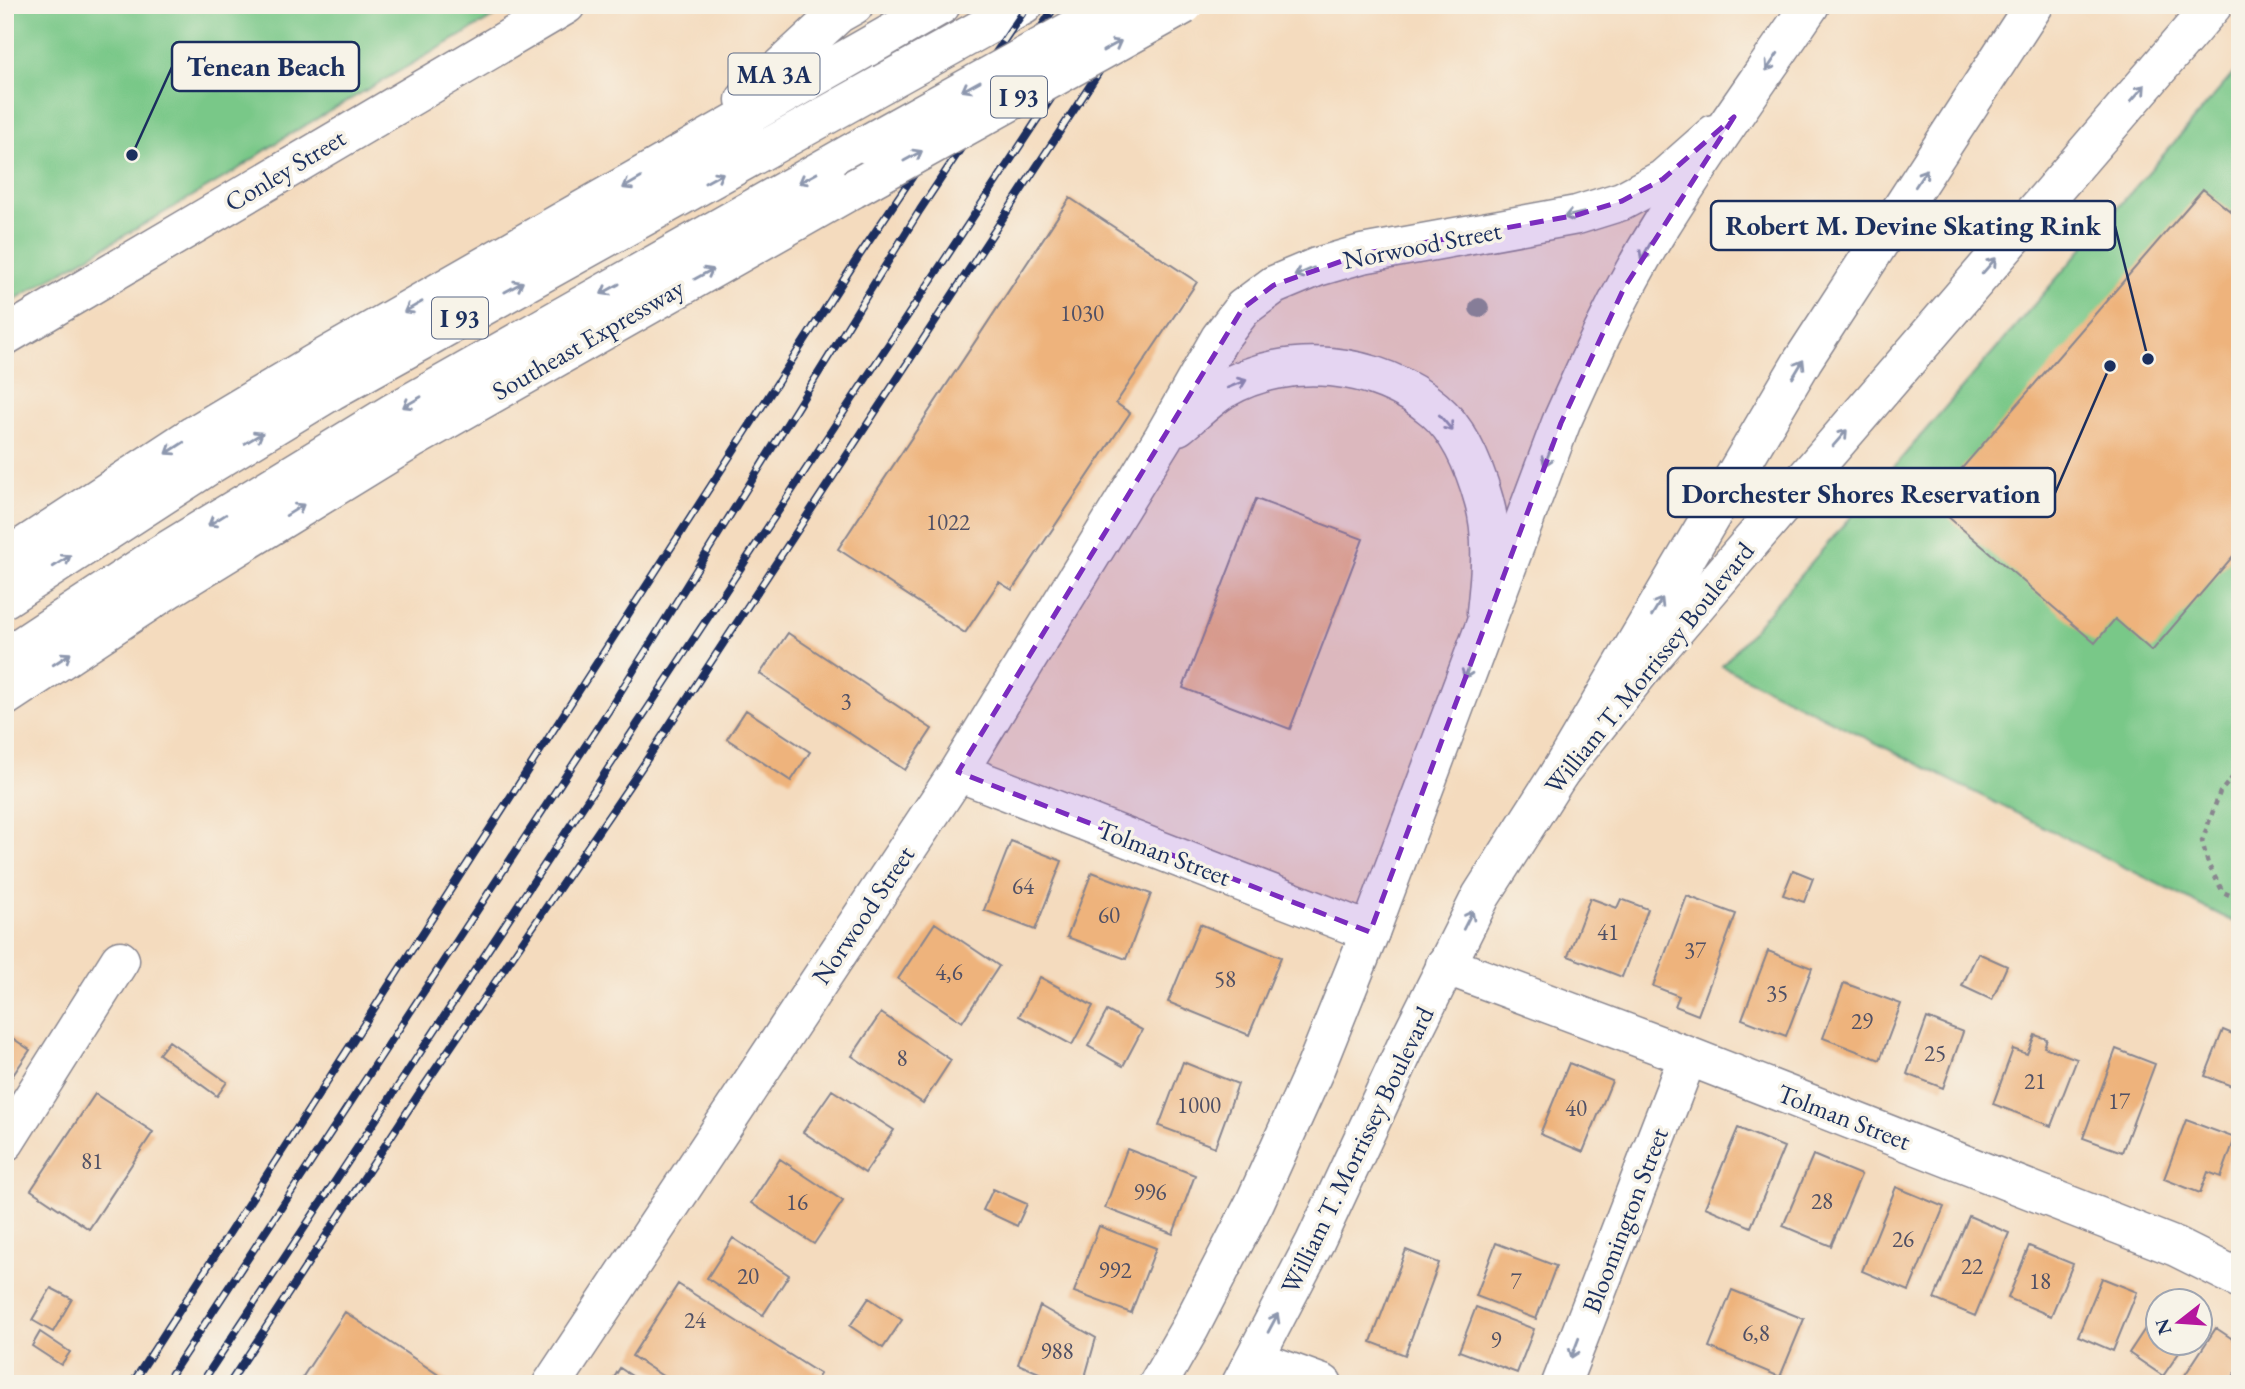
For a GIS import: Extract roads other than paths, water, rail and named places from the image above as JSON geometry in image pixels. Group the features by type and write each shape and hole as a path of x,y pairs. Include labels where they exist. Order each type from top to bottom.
{"main road":[{"name":"Conley Street","path":"5,336 566,5"},
{"name":"MA 3A","path":"696,146 838,15 854,5"},
{"name":"I 93","path":"5,559 194,435 293,376 941,5"},
{"name":"I 93","path":"5,598 211,464 331,391 1024,5"},
{"name":"I 93","path":"5,657 152,561 394,412 1116,5"},
{"name":"Southeast Expressway","path":"5,696 170,588 388,454 853,189 1184,5"},
{"path":"1158,1384 1255,1202 1315,1069 1370,932 1560,423 1624,288 1660,226 1810,5"},
{"path":"1560,772 1804,360 2034,5"},
{"name":"William T. Morrissey Boulevard","path":"1247,1371 1315,1242 1481,896 1560,772 1650,659 2213,5"},
{"name":"Norwood Street","path":"552,1384 958,772 1163,438 1220,338 1243,308 1274,285 1317,267 1362,254 1577,215 1622,201 1663,179 1734,117"},
{"name":"Norwood Street","path":"1163,438 1224,389 1258,375 1291,368 1329,366 1370,374 1406,391 1434,409 1456,434 1473,467 1485,503 1489,539 1490,573 1485,623"},
{"name":"Tolman Street","path":"958,772 1370,932"},
{"path":"5,1142 120,960"},
{"name":"Tolman Street","path":"1446,965 1688,1056 2176,1247 2240,1279"},
{"name":"Bloomington Street","path":"1561,1384 1688,1056"},
{"path":"1247,1371 1323,1384"}],"railway":[{"path":"132,1384 859,256 1028,5"},
{"path":"165,1384 609,710 920,210 1056,5"},
{"path":"201,1384 1113,5"},
{"path":"229,1384 424,1086 636,776 1143,5"}],"place":[{"name":"Tenean Beach","path":"132,155"},
{"name":"Robert M. Devine Skating Rink","path":"2148,359"},
{"name":"Dorchester Shores Reservation","path":"2110,366"}]}
